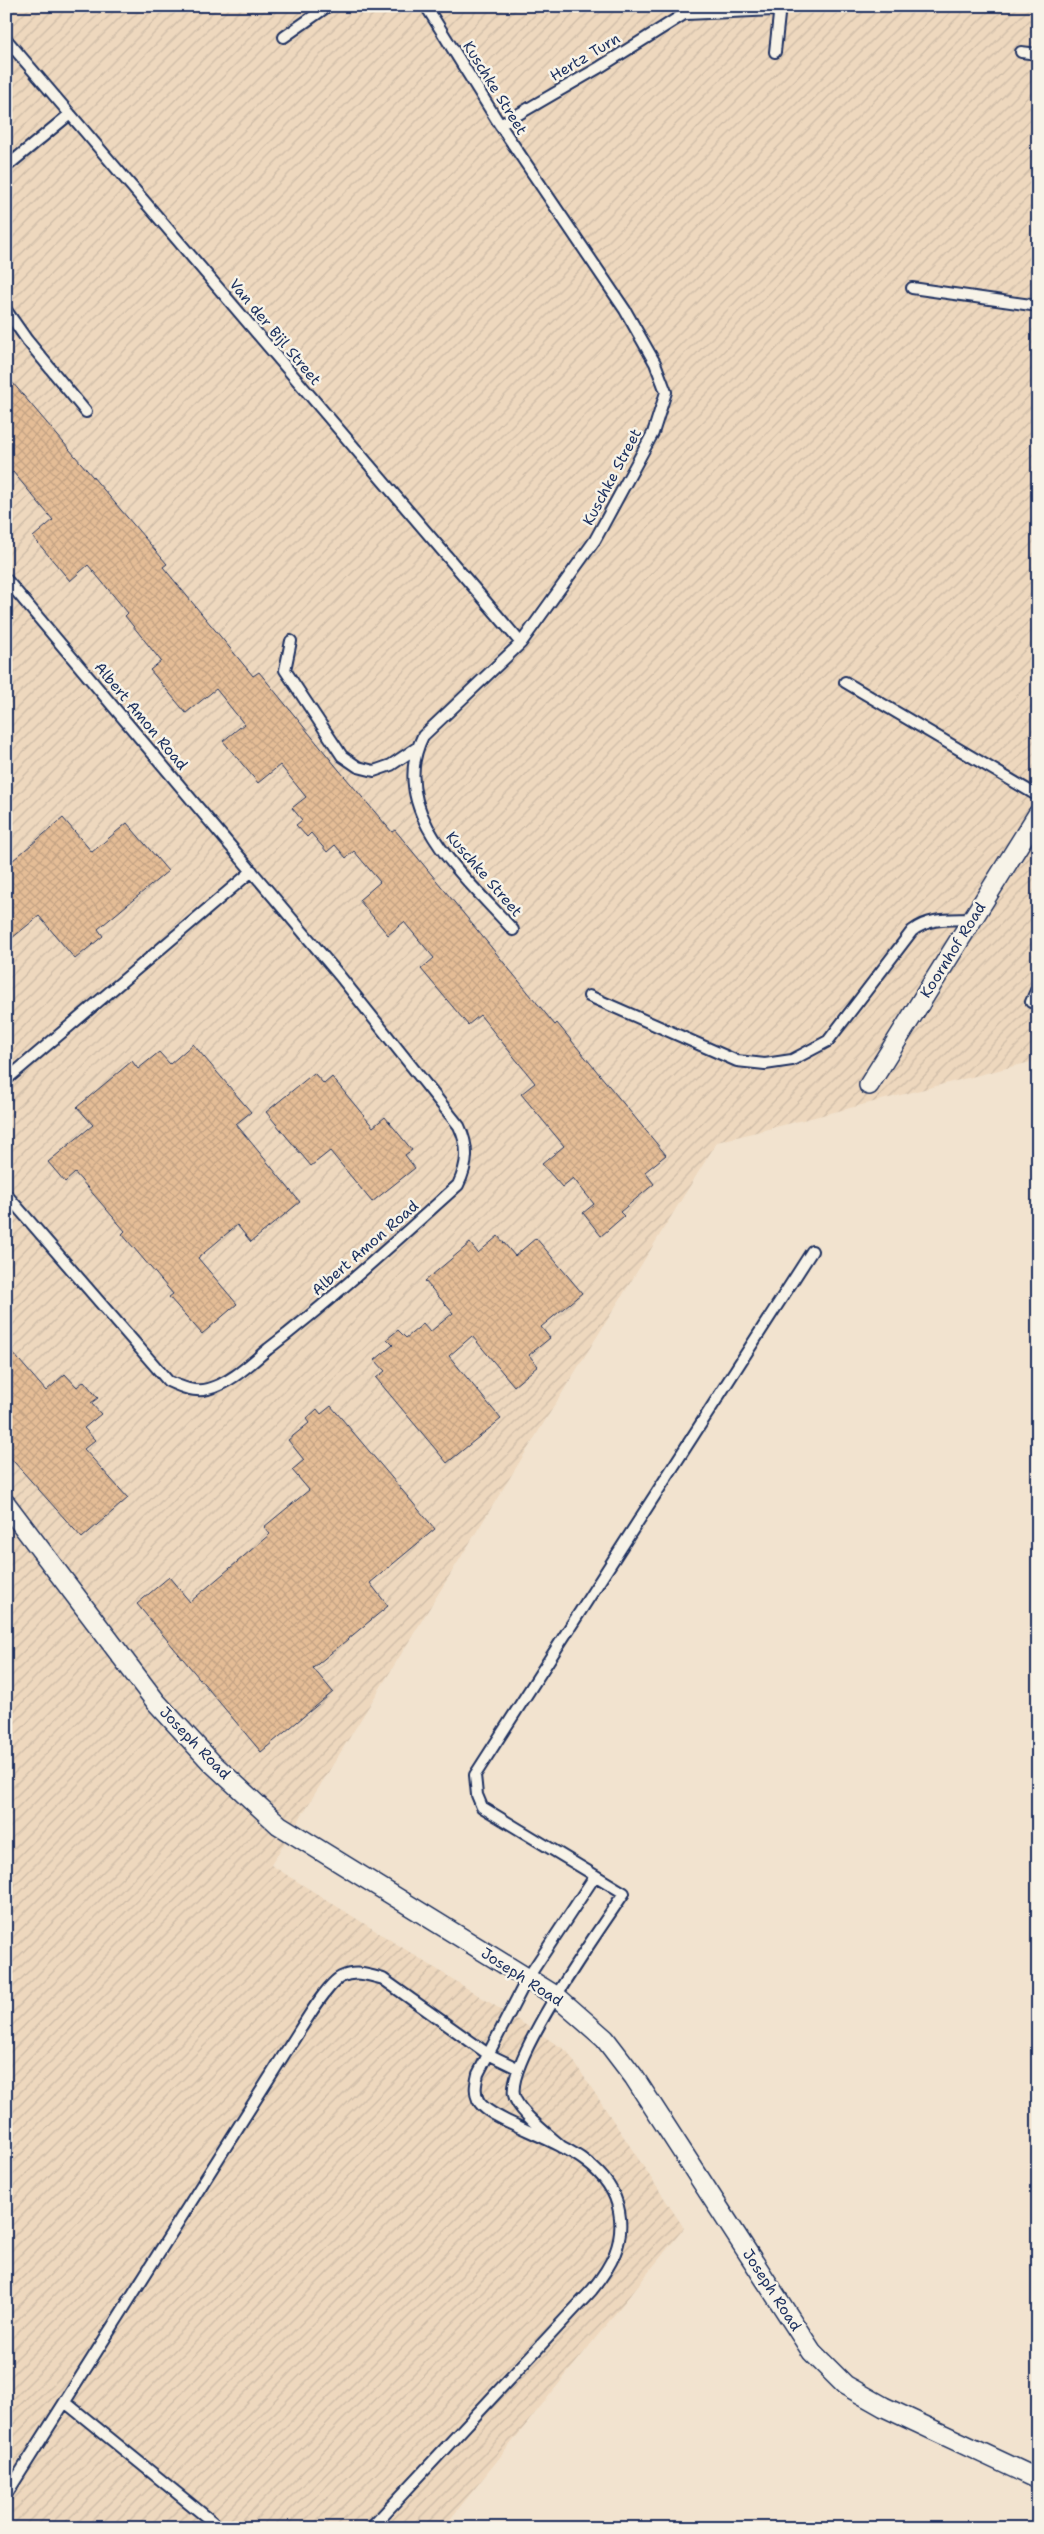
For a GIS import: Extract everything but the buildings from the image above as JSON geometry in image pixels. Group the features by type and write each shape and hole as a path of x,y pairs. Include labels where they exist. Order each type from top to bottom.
{"street":[{"name":"Koornhof Road","path":"869,1085 1038,814"},
{"name":"Joseph Road","path":"6,1504 156,1702 211,1762 279,1825 556,1996 604,2038 634,2077 812,2352 845,2385 884,2407 1038,2479"}],"lane":[{"path":"284,37 328,6"},
{"name":"Kuschke Street","path":"426,6 500,125 625,310 655,363 666,392 653,433 596,540 522,643 423,736 418,747 412,772 414,789 427,829 440,848 513,930"},
{"name":"Hertz Turn","path":"500,125 600,67 696,6"},
{"path":"685,14 775,10 779,15 775,52"},
{"name":"Van der Bijl Street","path":"6,39 522,643"},
{"path":"1021,52 1038,54"},
{"path":"6,167 70,114"},
{"path":"912,288 1038,306"},
{"path":"6,310 27,340 86,412"},
{"name":"Albert Amon Road","path":"6,579 339,975 458,1126 466,1140 467,1155 465,1170 458,1185 290,1332 228,1381 207,1390 186,1389 168,1381 6,1194"},
{"path":"290,641 285,670 342,756 358,768 374,772 391,765 418,747"},
{"path":"845,682 1038,796"},
{"path":"6,1080 252,871"},
{"path":"589,996 737,1061 765,1064 792,1060 828,1041 912,931 934,920 972,919"},
{"path":"1031,1002 1038,986"},
{"path":"562,2147 518,2106 514,2095 517,2068 556,1996 624,1893 482,1807 476,1795 476,1775 812,1251"},
{"path":"371,2528 592,2290 606,2273 616,2254 621,2221 613,2190 602,2175 590,2164 562,2147 497,2116 479,2101 475,2088 478,2074 527,1979 594,1876"},
{"path":"6,2495 286,2053 328,1989 340,1978 351,1974 365,1974 383,1979 488,2054 517,2068"},
{"path":"66,2402 220,2528"}],"shaded area":[{"path":"6,6 1038,6 1038,1060 717,1142 271,1865 567,2051 684,2228 443,2528 6,2528"}]}
